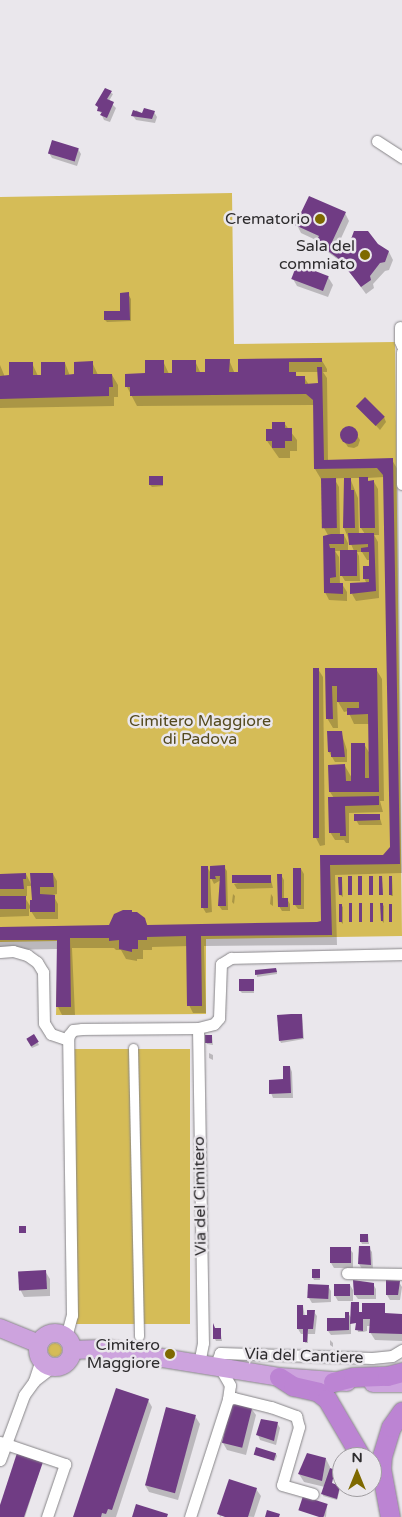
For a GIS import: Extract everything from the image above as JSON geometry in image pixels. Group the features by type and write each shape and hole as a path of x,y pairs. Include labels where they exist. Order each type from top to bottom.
{"highway":[{"path":"333,1382 353,1377 387,1376 402,1372"},
{"path":"279,1377 293,1386 318,1392 327,1399 355,1447"},
{"path":"390,1517 382,1482 382,1456 391,1427 402,1411"},
{"path":"373,1497 378,1517"}],"main road":[{"path":"0,1328 44,1356 66,1363 69,1344"},
{"path":"44,1356 46,1336 51,1334 69,1344 279,1377 333,1382 402,1383"}],"street":[{"path":"377,140 402,157"},
{"path":"400,326 402,484"},
{"path":"0,952 13,951 27,955 37,962 43,972 44,1022 51,1034 68,1040"},
{"path":"69,1344 72,1315 68,1040 73,1030 198,1028 214,1024 219,1018 221,964 231,958 402,954"},
{"name":"Via del Cimitero","path":"198,1028 203,1343 211,1366"},
{"path":"133,1048 139,1336"},
{"path":"348,1273 402,1274"},
{"name":"Via del Cantiere","path":"211,1366 220,1353 372,1358 392,1356 402,1350"},
{"path":"0,1460 3,1443 24,1395 34,1381 44,1356"},
{"path":"190,1517 228,1399 230,1384 211,1366"},
{"path":"228,1399 234,1398 296,1416 299,1427 282,1485 313,1494"},
{"path":"3,1443 65,1464 47,1517"}],"green space":[{"name":"Cimitero Maggiore di Padova","path":"232,193 234,344 395,342 402,936 206,939 206,1014 56,1015 58,941 0,942 0,197"},
{"path":"74,1049 190,1049 190,1324 74,1324"},
{"path":"52,1343 58,1343 62,1350 58,1357 52,1357 48,1353 48,1347"}],"building":[{"path":"105,88 112,91 107,99 114,102 107,118 100,115 102,112 97,111 98,107 95,105"},
{"path":"144,108 155,111 152,119 131,116 133,110 142,113"},
{"path":"52,140 79,148 75,162 48,153"},
{"path":"309,196 346,212 332,242 347,250 354,231 368,231 378,244 389,251 385,262 380,263 370,276 371,280 361,287 339,259 316,242 319,236 295,225"},
{"path":"297,264 329,276 323,291 291,279"},
{"path":"129,292 130,320 104,320 104,311 120,311 120,293"},
{"path":"322,358 322,362 289,362 289,372 296,372 296,376 305,376 305,384 318,383 317,367 322,367 324,460 393,458 400,864 330,865 332,935 201,936 202,1006 187,1006 186,936 147,937 147,940 138,940 138,949 132,949 132,952 119,949 119,940 109,941 109,938 70,938 71,1007 56,1007 57,940 0,940 0,927 109,925 114,914 123,910 137,912 145,918 147,925 317,922 321,921 320,855 383,855 390,847 383,475 377,468 314,469 313,400 306,394 130,396 130,387 125,387 125,374 145,373 145,360 164,360 164,373 172,373 172,360 196,360 196,372 205,372 205,359 230,359 229,372 238,372 238,359"},
{"path":"93,361 93,374 112,374 113,387 109,387 109,396 0,399 0,376 9,375 9,362 33,362 33,375 41,375 41,362 65,362 65,375 74,374 74,362"},
{"path":"365,397 385,417 376,426 356,406"},
{"path":"272,422 285,422 285,428 292,428 292,441 285,441 285,448 272,448 272,441 266,441 266,429 272,429"},
{"path":"349,426 355,429 358,435 355,441 349,444 343,441 340,435 343,429"},
{"path":"149,476 163,476 163,485 149,485"},
{"path":"359,477 368,477 368,481 374,480 375,528 360,528"},
{"path":"321,478 336,478 337,528 322,528"},
{"path":"344,478 351,478 351,490 354,490 355,528 343,528"},
{"path":"348,533 374,533 376,591 350,594 350,583 369,582 369,579 363,579 363,566 369,566 369,552 361,552 361,548 368,547 368,544 349,545"},
{"path":"344,534 344,544 329,544 330,548 335,548 336,577 330,578 330,583 343,583 343,594 324,593 323,536"},
{"path":"340,550 357,550 357,576 340,576"},
{"path":"313,668 319,668 319,838 313,838"},
{"path":"325,668 377,668 379,792 329,792 328,765 345,764 346,781 351,781 351,743 365,743 365,778 369,778 368,714 347,715 347,708 359,708 359,702 337,702 337,686 332,686 333,719 326,719"},
{"path":"327,731 342,731 345,757 331,757 331,752 328,752"},
{"path":"379,796 379,805 345,806 346,836 340,836 340,833 329,833 328,797"},
{"path":"354,814 380,814 380,820 354,821"},
{"path":"225,865 226,906 218,906 220,876 215,876 216,879 210,879 210,866"},
{"path":"201,866 208,866 208,908 201,908"},
{"path":"293,868 301,868 301,905 293,905"},
{"path":"26,873 26,879 23,879 24,889 0,889 0,874"},
{"path":"30,873 53,873 54,887 40,887 40,894 55,895 55,912 30,912 30,900 32,900"},
{"path":"277,874 282,874 282,898 288,898 288,907 278,907"},
{"path":"232,875 271,875 271,883 232,883"},
{"path":"348,876 352,876 352,895 348,895"},
{"path":"358,876 362,876 362,895 358,895"},
{"path":"369,876 373,876 373,895 369,895"},
{"path":"379,876 382,876 383,895 379,895"},
{"path":"389,876 392,876 392,895 389,895"},
{"path":"338,877 342,877 342,895 339,895"},
{"path":"0,896 26,896 26,909 0,909"},
{"path":"349,903 352,903 352,922 349,922"},
{"path":"359,903 362,903 362,922 359,922"},
{"path":"370,903 373,903 373,922 370,922"},
{"path":"380,903 383,903 383,921 381,921"},
{"path":"339,904 342,904 342,922 339,922"},
{"path":"389,904 392,904 392,922 389,922"},
{"path":"276,968 277,972 255,975 255,970"},
{"path":"239,979 254,979 254,991 239,991"},
{"path":"302,1014 303,1038 279,1041 277,1015"},
{"path":"34,1034 39,1042 31,1046 26,1039"},
{"path":"205,1035 212,1035 212,1043 205,1043"},
{"path":"283,1066 290,1066 291,1093 269,1094 269,1080 283,1079"},
{"path":"19,1226 26,1226 26,1233 19,1233"},
{"path":"360,1234 368,1234 368,1242 360,1242"},
{"path":"359,1246 370,1246 371,1265 358,1264"},
{"path":"330,1247 351,1247 351,1263 330,1263"},
{"path":"312,1269 320,1269 320,1278 312,1278"},
{"path":"46,1270 47,1289 19,1290 18,1271"},
{"path":"353,1280 374,1283 374,1295 354,1295"},
{"path":"386,1280 400,1281 398,1295 386,1295"},
{"path":"308,1284 329,1285 328,1299 307,1298"},
{"path":"334,1284 350,1284 350,1296 334,1296"},
{"path":"351,1302 359,1302 359,1312 362,1312 362,1303 385,1303 385,1313 402,1314 402,1334 369,1333 370,1319 363,1319 363,1331 355,1330 356,1323 350,1324"},
{"path":"297,1305 303,1305 303,1315 307,1315 307,1310 315,1310 313,1329 308,1329 307,1342 303,1342 303,1329 297,1329"},
{"path":"345,1312 349,1312 349,1330 327,1331 327,1318 345,1318"},
{"path":"213,1323 215,1328 221,1328 221,1339 213,1339"},
{"path":"116,1388 149,1399 112,1510 108,1509 106,1514 102,1513 101,1517 73,1517"},
{"path":"232,1402 252,1407 242,1448 222,1443"},
{"path":"166,1407 196,1415 175,1493 145,1485"},
{"path":"261,1419 278,1422 274,1441 256,1435"},
{"path":"256,1447 276,1453 274,1461 254,1455"},
{"path":"17,1453 43,1462 24,1517 0,1517 0,1505"},
{"path":"307,1453 326,1458 322,1481 298,1474"},
{"path":"330,1468 332,1469 332,1497 337,1497 337,1499 321,1494"},
{"path":"229,1479 257,1488 248,1517 225,1517 217,1514"},
{"path":"303,1496 328,1504 324,1517 298,1510"},
{"path":"136,1504 168,1514 167,1517 132,1517"},
{"path":"267,1510 280,1514 279,1517 265,1517"}],"place":[{"name":"Crematorio","path":"320,219"},
{"name":"Sala del commiato","path":"365,255"},
{"name":"Cimitero Maggiore","path":"170,1354"}]}
